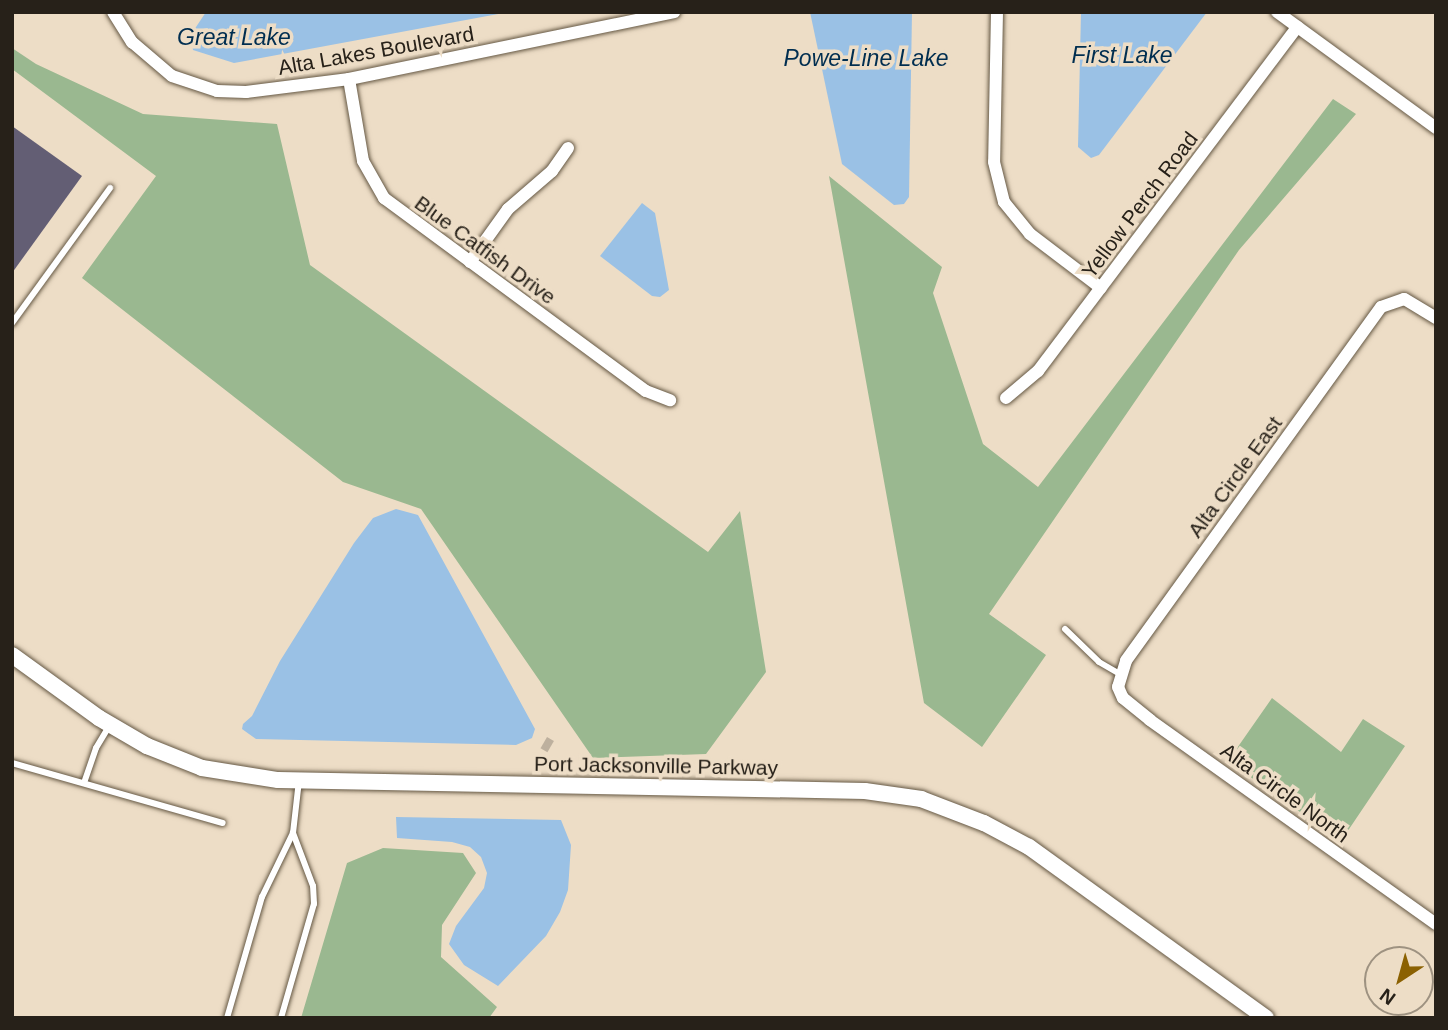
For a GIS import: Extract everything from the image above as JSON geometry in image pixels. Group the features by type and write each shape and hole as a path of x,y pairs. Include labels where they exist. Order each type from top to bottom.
{"street":[{"name":"Alta Lakes Boulevard","path":"113,12 150,61 193,85 246,92 349,79 674,12"},
{"path":"998,12 993,162 1004,202 1030,234 1101,288"},
{"path":"1277,12 1436,128"},
{"name":"Yellow Perch Road","path":"1006,398 1038,372 1297,27"},
{"name":"Blue Catfish Drive","path":"349,79 363,161 375,186 398,210 646,391 670,400"},
{"path":"470,262 508,209 542,180 568,148"},
{"name":"Alta Circle East","path":"1119,681 1381,307 1396,299 1404,299 1436,318"},
{"name":"Port Jacksonville Parkway","path":"14,661 147,746 202,768 299,780 865,791 921,799 984,823 1029,847 1266,1018"},
{"name":"Alta Circle North","path":"1119,681 1123,698 1150,720 1436,924"}],"lane":[{"path":"12,323 110,188"},
{"path":"1065,629 1119,681"},
{"path":"83,783 96,748 111,725"},
{"path":"12,763 223,823"},
{"path":"227,1018 262,897 293,833 299,780"},
{"path":"281,1018 314,904 313,886 293,833"}],"green space":[{"path":"12,48 36,64 143,114 277,124 310,265 708,552 740,511 766,672 706,754 593,758 421,509 343,482 82,278 156,176 12,69"},
{"path":"1333,99 1356,114 1239,250 989,614 1046,655 982,747 924,703 829,176 942,267 933,293 983,444 1038,487"},
{"path":"1272,698 1341,752 1363,719 1405,746 1341,841 1228,761"},
{"path":"383,848 463,853 476,873 442,925 441,957 497,1007 489,1018 301,1018 347,863"}],"water":[{"name":"Great Lake","path":"206,12 509,12 234,63 193,50 190,36"},
{"name":"Powe-Line Lake","path":"810,12 912,12 909,197 904,204 894,205 842,164"},
{"name":"First Lake","path":"1081,12 1207,12 1099,155 1091,158 1078,147"},
{"path":"642,203 655,213 669,290 660,297 652,296 600,256"},
{"path":"396,509 418,515 535,729 532,738 516,745 256,739 242,729 243,724 252,716 280,661 354,543 373,518"},
{"path":"396,817 561,820 571,845 568,890 560,912 546,936 498,986 464,965 449,944 456,926 484,888 487,873 481,857 470,847 452,842 397,838"}],"building":[{"path":"12,126 82,176 12,273"}]}
